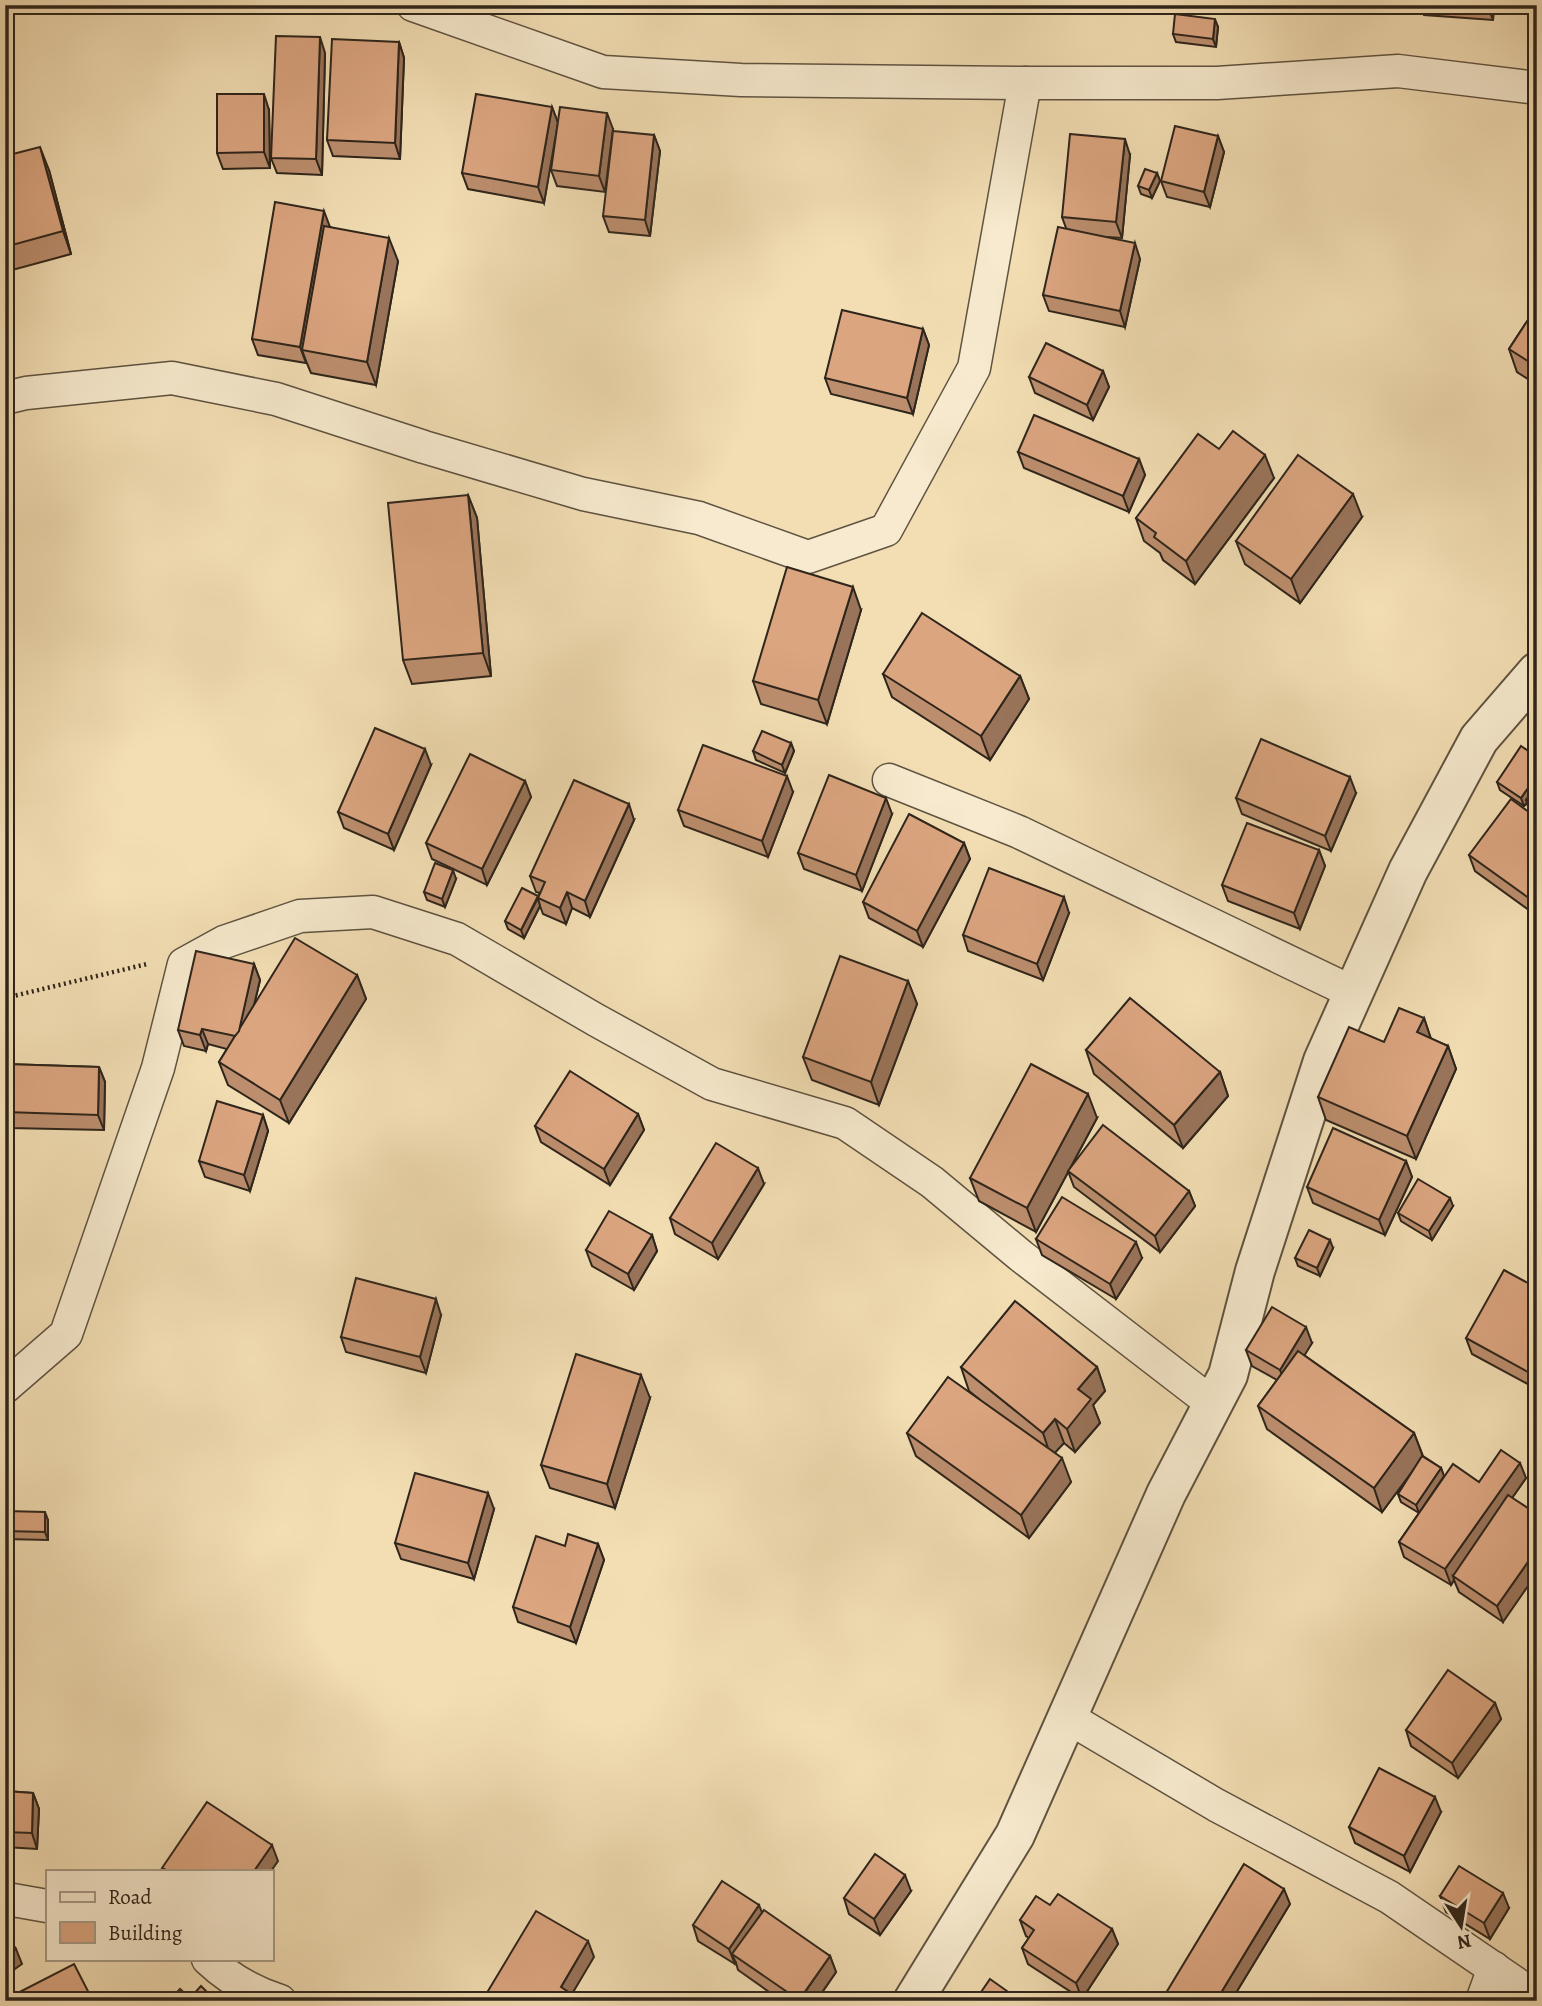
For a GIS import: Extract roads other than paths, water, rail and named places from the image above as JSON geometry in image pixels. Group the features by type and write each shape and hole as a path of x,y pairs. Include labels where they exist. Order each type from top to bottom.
{"street":[{"path":"413,5 603,72 741,80 1217,83 1398,71 1537,88"},
{"path":"5,398 26,393 172,378 276,399 424,447 583,494 699,518 808,557 886,530 974,368 1025,83"},
{"path":"913,2001 1015,1835 1166,1494 1228,1375 1255,1271 1323,1061 1408,871 1479,739 1537,672"},
{"path":"888,780 1018,832 1354,993"},
{"path":"5,1387 66,1334 158,1068 184,964 213,948 300,916 373,912 457,940 712,1084 845,1123 932,1182 1021,1256 1213,1404"},
{"path":"1067,1717 1216,1805 1389,1897 1537,1998"},
{"path":"5,1902 13,1900 46,1906"},
{"path":"209,1960 223,1974 257,1993 280,2001"},
{"path":"1482,2001 1494,1968"}]}
